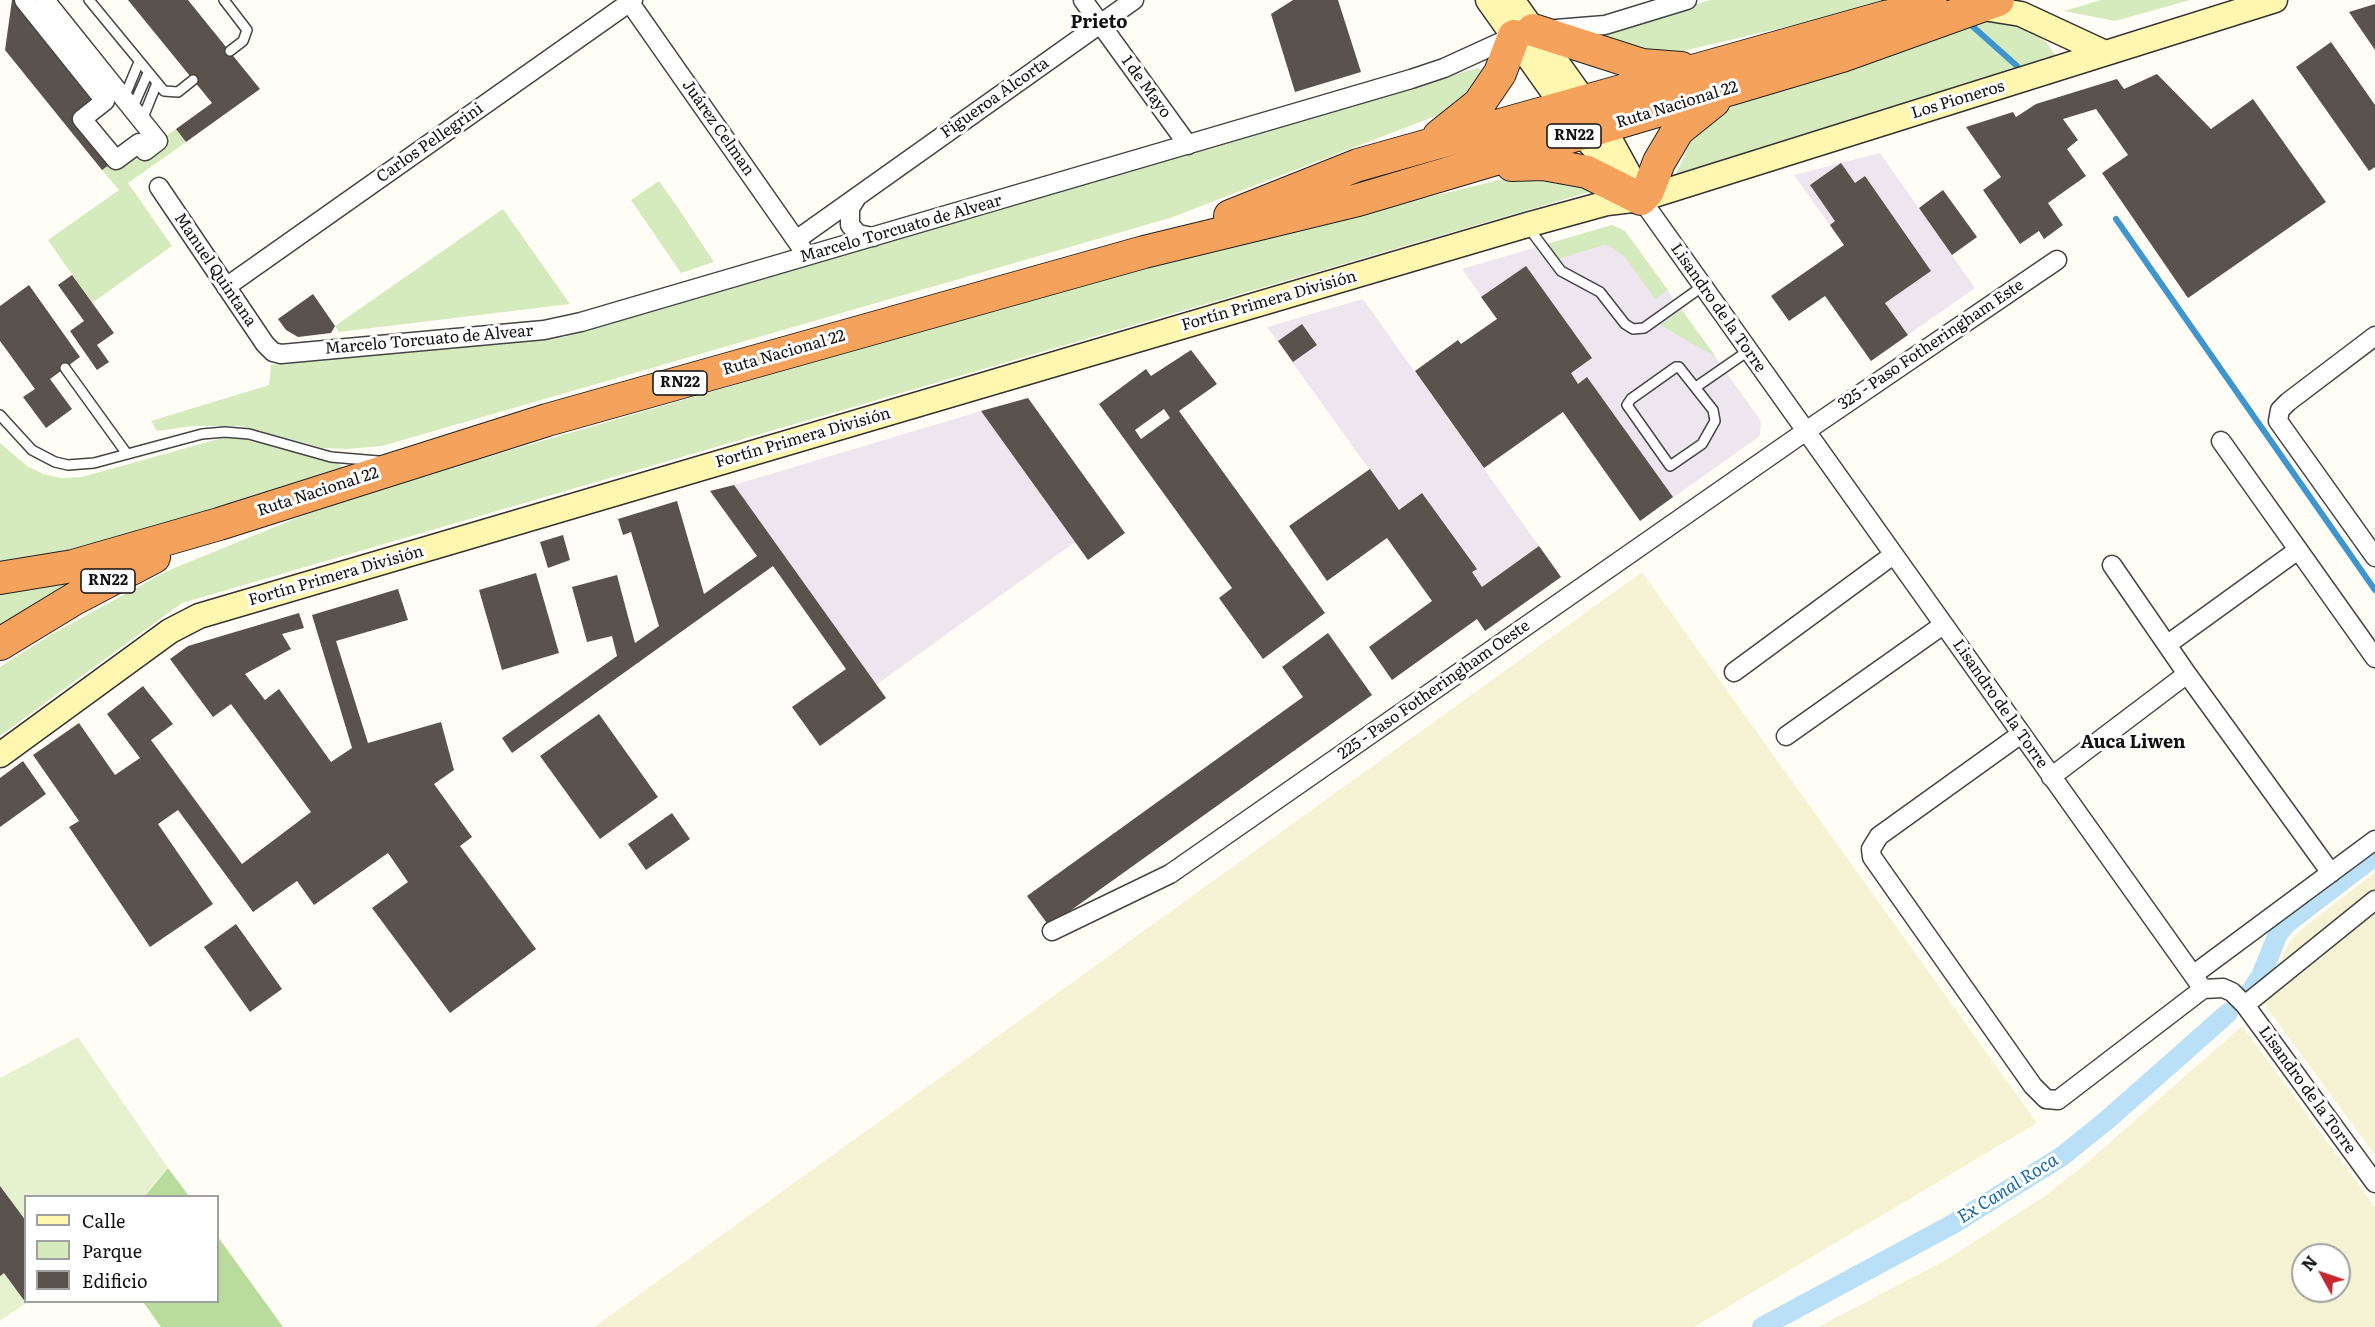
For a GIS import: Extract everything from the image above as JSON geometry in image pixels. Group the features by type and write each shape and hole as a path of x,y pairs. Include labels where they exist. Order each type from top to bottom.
{"highway":[{"name":"Ruta Nacional 22","path":"1144,252 1335,173 1419,148 1584,118 1721,78 1886,17 1981,2"},
{"path":"1419,148 1448,131 1479,104 1523,33 1642,65 1721,78 1678,130 1663,153 1648,191 1641,199 1587,172 1565,166 1515,165 1458,171"},
{"name":"Ruta Nacional 22","path":"0,578 73,566 219,524 558,417 1144,252 1335,206 1458,171 1584,118"},
{"name":"Ruta Nacional 22","path":"0,644 74,599 219,524"}],"street":[{"path":"24,0 105,101 82,119 116,160 139,143 145,151 158,141 45,0"},
{"name":"1 de Mayo","path":"1083,0 1188,145"},
{"name":"Figueroa Alcorta","path":"796,240 1134,0"},
{"path":"1488,0 1523,33 1584,118 1601,157 1641,199"},
{"path":"1512,0 1523,33"},
{"path":"1523,33 1597,27 1687,0"},
{"name":"Los Pioneros","path":"1641,199 2276,0"},
{"name":"Juárez Celman","path":"630,1 807,256"},
{"name":"Carlos Pellegrini","path":"226,287 630,1"},
{"path":"1981,2 2021,14 2105,53"},
{"name":"Marcelo Torcuato de Alvear","path":"273,352 281,354 557,329 1411,80 1523,33"},
{"name":"Manuel Quintana","path":"159,187 273,352"},
{"path":"857,197 849,212 850,225 858,234 873,237"},
{"name":"Fortín Primera División","path":"0,755 170,631 199,616 1527,225 1606,203 1641,199"},
{"name":"Lisandro de la Torre","path":"1641,199 2198,982 2232,992 2245,1005 2375,1183"},
{"name":"325 - Paso Fotheringham Este","path":"1806,431 2057,260"},
{"path":"2375,336 2288,402 2280,410 2278,421 2375,557"},
{"name":"225 - Paso Fotheringham Oeste","path":"1052,931 1170,874 1806,431"},
{"path":"2221,441 2375,658"},
{"path":"2168,644 2298,550"},
{"path":"1734,672 1893,555"},
{"path":"2112,565 2187,674 2331,873"},
{"path":"1786,736 1943,625"},
{"path":"2051,777 2187,674"},
{"path":"2021,734 1879,836 1871,849 1872,857 2033,1086 2046,1099 2058,1100 2198,982 2375,840"},
{"path":"2245,1005 2375,900"}],"lane":[{"path":"90,0 164,91 174,93 193,80"},
{"path":"224,0 247,30 243,40 230,51"},
{"path":"133,109 139,62"},
{"path":"133,109 148,73"},
{"path":"133,109 157,83"},
{"path":"1527,225 1561,272 1600,292 1625,324 1633,329 1644,328 1703,286"},
{"path":"1696,387 1748,351"},
{"path":"1676,367 1696,387 1713,410 1713,429 1695,450 1670,466 1628,408 1628,402 1676,367"},
{"path":"65,368 127,454"},
{"path":"0,415 32,450 55,462 81,465 202,434 225,432 249,434 347,459 413,461"}],"shaded area":[{"path":"1880,153 1975,288 1908,335 1794,175"},
{"path":"1612,225 1625,231 1761,421 1760,436 1640,521 1462,269"},
{"path":"1363,299 1561,577 1485,631 1267,327"},
{"path":"981,411 1075,542 876,685 734,485"},
{"path":"1642,572 2037,1123 1694,1327 594,1327"},
{"path":"2375,872 2375,1155 2262,1001 2289,942 2302,929"},
{"path":"2242,1026 2375,1207 2375,1327 1818,1327 1946,1260 2045,1196 2090,1160"}],"green space":[{"path":"1710,0 1900,0 1666,55 1596,37"},
{"path":"2101,0 2190,0 2115,21 2064,11"},
{"path":"1977,17 2004,21 2027,28 2046,42 2059,60 1673,180 1689,145 1708,123 1737,104 1870,60"},
{"path":"1477,68 1482,70 1482,80 1446,112 1170,218 382,446 347,449 323,448 241,426 193,426 157,431 151,421 269,385 271,365 564,337"},
{"path":"176,129 186,142 128,183 172,246 92,303 48,240 119,190 102,170 139,143 145,150"},
{"path":"1520,175 1603,188 182,603 0,736 0,667 54,633 167,571 302,516 394,484 1148,265"},
{"path":"659,181 714,262 681,273 631,200"},
{"path":"503,209 570,304 339,332 335,326"},
{"path":"1612,225 1625,231 1668,290 1655,299 1625,257 1610,246 1604,245 1558,259 1547,244"},
{"path":"1682,310 1716,357 1660,325"},
{"path":"222,438 240,438 337,462 342,467 339,472 135,535 0,565 0,443 27,466 43,474 61,478 82,477"},
{"path":"128,560 0,634 0,591"},
{"path":"78,1037 168,1168 146,1195 24,1195 24,1303 27,1303 0,1321 0,1078"},
{"path":"168,1168 188,1195 146,1195"},
{"path":"219,1238 283,1327 161,1327 144,1303 219,1303"}],"building":[{"path":"12,0 45,0 118,90 82,119 116,160 102,170 5,50"},
{"path":"128,0 188,0 260,89 186,142 176,129 212,103"},
{"path":"1293,0 1338,0 1361,72 1295,92 1271,14"},
{"path":"2375,4 2375,50 2349,12"},
{"path":"2331,42 2375,105 2375,167 2369,171 2296,67"},
{"path":"2157,74 2211,129 2253,99 2326,202 2188,298 2102,173 2128,155 2096,109 2063,119 2078,140 2067,149 2086,176 2048,203 2063,225 2044,239 2039,231 2020,244 1983,190 2001,177 1966,127 2013,112 2016,117 2036,104 2117,79 2124,89"},
{"path":"1841,163 1855,183 1865,176 1931,271 1885,303 1908,335 1871,361 1825,296 1789,321 1771,296 1844,245 1830,225 1835,221 1810,185"},
{"path":"1943,190 1977,237 1952,255 1919,208"},
{"path":"1526,266 1592,358 1571,373 1578,384 1587,377 1673,497 1640,521 1563,412 1484,468 1415,371 1458,340 1461,344 1497,319 1481,297"},
{"path":"72,275 114,333 97,345 109,362 97,370 70,331 84,321 58,285"},
{"path":"29,285 80,357 50,379 72,409 46,428 23,397 35,389 0,341 0,306"},
{"path":"313,294 335,326 331,333 298,337 286,330 278,319"},
{"path":"1302,324 1317,345 1293,362 1278,341"},
{"path":"1191,350 1217,384 1179,411 1325,613 1263,659 1219,598 1232,588 1099,404 1146,369 1151,376","holes":["1164,409 1170,418 1141,439 1135,430"]},
{"path":"1028,398 1125,533 1088,560 981,411"},
{"path":"1370,469 1399,510 1422,493 1477,569 1472,572 1482,587 1539,546 1561,577 1485,631 1477,619 1392,680 1369,647 1432,601 1387,538 1327,581 1289,526"},
{"path":"734,485 886,698 820,746 792,707 846,669 773,566 512,753 502,738 617,656 612,636 587,642 572,587 617,575 635,643 659,626 631,532 623,535 618,519 677,501 704,594 757,556 710,491"},
{"path":"563,535 570,560 548,568 540,542"},
{"path":"536,573 559,653 502,670 479,590"},
{"path":"398,589 408,620 336,641 368,743 441,722 454,770 434,784 472,837 460,846 536,949 450,1013 372,908 408,882 388,853 314,905 297,881 253,912 178,810 158,824 213,904 150,947 69,827 79,821 33,755 79,723 115,775 140,758 107,714 143,686 173,724 151,740 242,864 311,812 231,704 213,717 170,659 188,646 299,613 304,628 282,634 291,649 245,674 265,700 279,689 331,762 352,748 312,615"},
{"path":"1328,633 1372,695 1049,926 1027,896 1303,697 1282,667"},
{"path":"599,714 658,797 600,839 540,756"},
{"path":"23,761 46,794 0,827 0,778"},
{"path":"672,813 690,839 646,870 628,844"},
{"path":"236,924 282,989 250,1012 204,947"},
{"path":"0,1186 24,1218 24,1300 4,1273 0,1276"}],"waterway":[{"path":"1970,24 2017,66"},
{"path":"2116,219 2375,590"},
{"name":"Ex Canal Roca","path":"2251,991 2261,976 2278,934 2287,923 2375,856"},
{"name":"Ex Canal Roca","path":"1762,1327 1953,1224 2061,1157 2107,1120 2228,1013"}],"district":[{"name":"Prieto","path":"1099,23"},
{"name":"Auca Liwen","path":"2133,743"}]}
